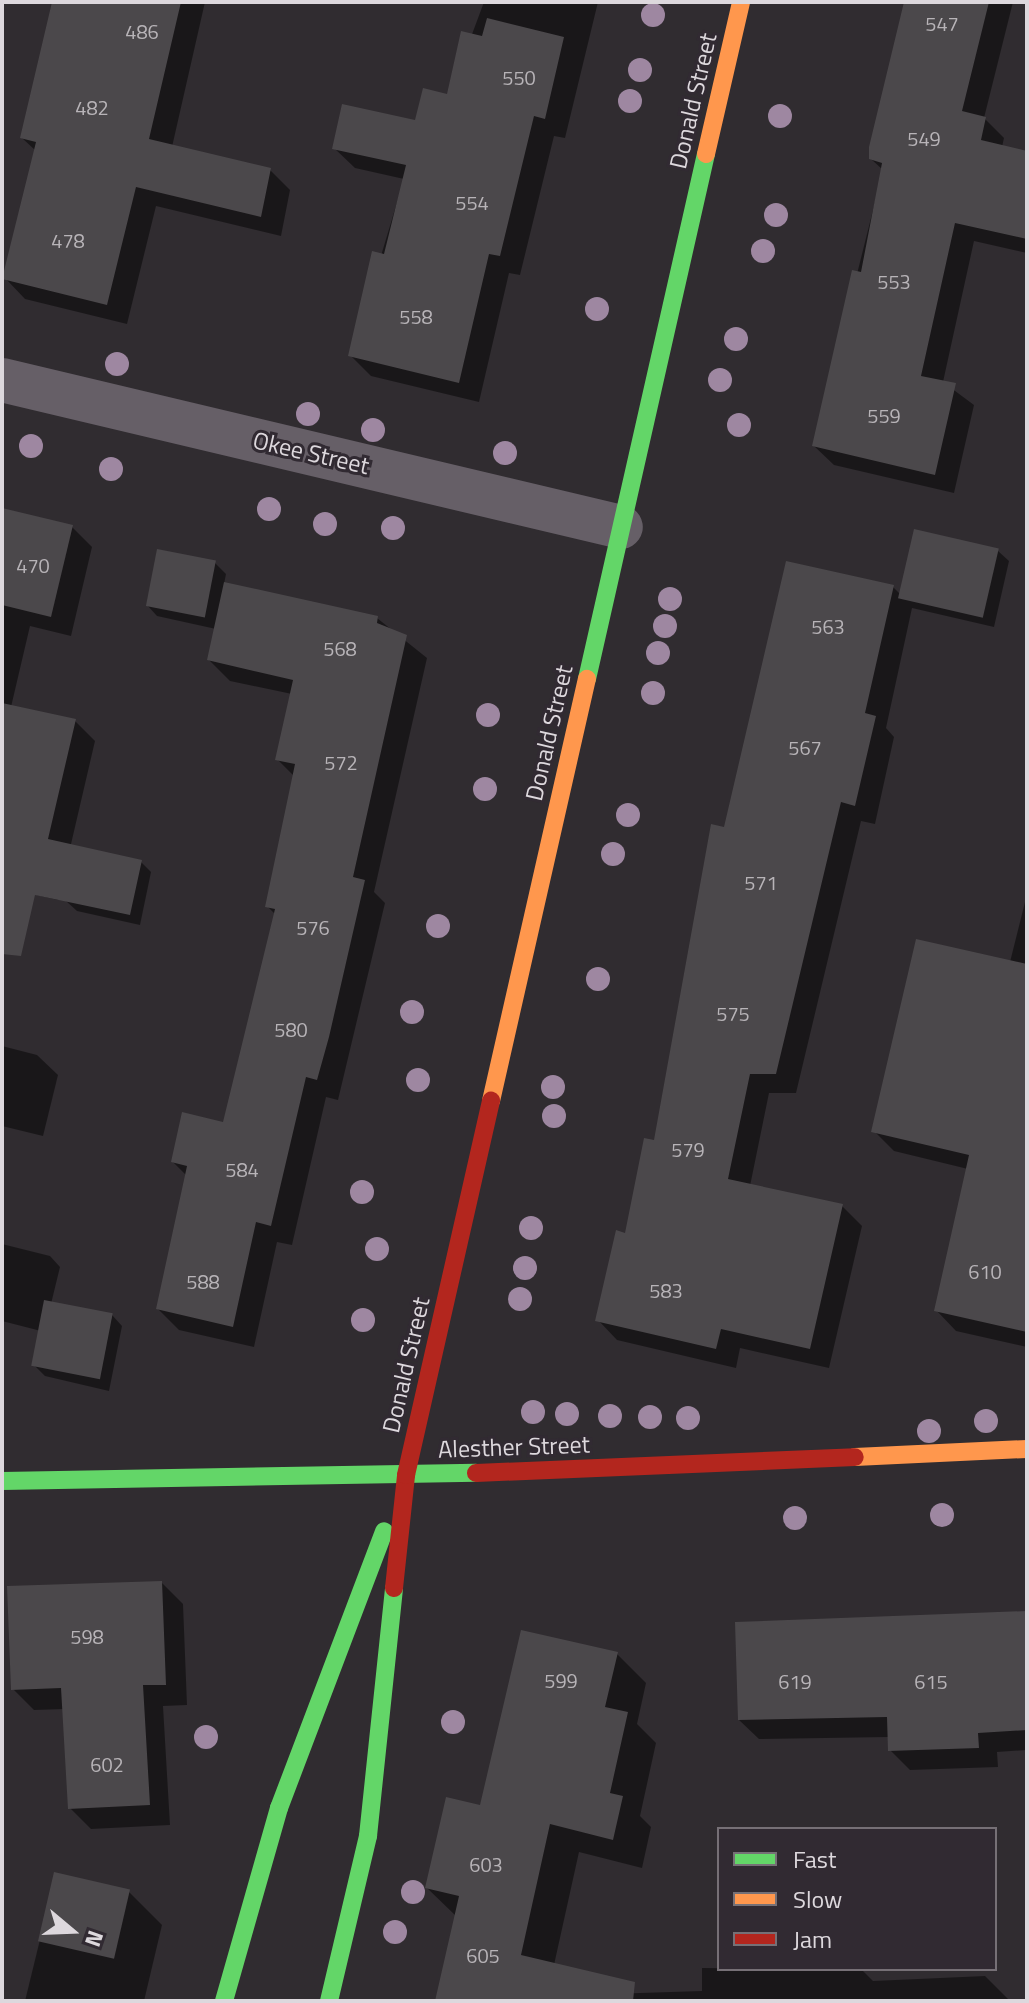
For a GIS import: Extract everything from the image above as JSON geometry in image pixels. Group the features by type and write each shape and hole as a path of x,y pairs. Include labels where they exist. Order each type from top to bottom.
{"street":[{"name":"Donald Street","path":"329,2001 368,1836 406,1475 741,2"},
{"name":"Okee Street","path":"2,380 621,527"},
{"name":"Alesther Street","path":"2,1481 406,1475 1027,1449"},
{"name":"Donald Street","path":"224,2001 279,1808 406,1475"}],"building":[{"path":"52,2 181,2 149,139 271,168 261,217 136,187 107,305 2,279 36,142 20,138"},
{"path":"904,2 989,2 962,111 986,117 981,140 1027,151 1027,239 955,223 921,376 956,383 935,475 812,446 852,270 861,272 882,163 869,159 869,147"},
{"path":"487,18 564,37 545,119 534,116 500,256 489,254 459,383 348,356 372,251 384,254 406,165 332,149 342,104 415,120 423,88 447,94 461,31 482,36"},
{"path":"2,508 73,525 51,617 2,605"},
{"path":"914,529 999,549 983,618 898,598"},
{"path":"157,549 216,560 205,617 146,606"},
{"path":"786,561 894,585 865,713 876,716 855,806 841,802 776,1074 750,1074 728,1179 843,1204 810,1349 721,1329 716,1349 595,1321 616,1230 625,1233 644,1138 654,1140 711,824 724,827"},
{"path":"224,582 378,616 377,623 407,635 353,877 365,880 329,1037 317,1080 306,1077 271,1226 256,1222 233,1327 156,1309 187,1166 171,1162 182,1112 223,1122 275,909 265,907 295,764 275,760 293,680 207,660"},
{"path":"2,703 76,719 48,839 142,860 130,915 35,895 21,956 2,954"},
{"path":"916,939 1027,964 1027,1332 934,1311 969,1155 871,1132"},
{"path":"44,1300 113,1313 100,1379 31,1366"},
{"path":"162,1581 166,1685 143,1685 150,1805 68,1809 61,1688 11,1690 7,1586"},
{"path":"1027,1611 1027,1730 978,1733 979,1748 888,1751 887,1717 738,1720 735,1622"},
{"path":"521,1630 618,1652 605,1707 628,1712 610,1793 623,1796 613,1840 550,1824 521,1955 635,1982 633,2001 435,2001 459,1896 425,1888 446,1797 480,1805"},
{"path":"54,1872 130,1890 114,1959 38,1941"}],"traffic: fast":[{"path":"587,679 706,154"},
{"path":"2,1481 476,1473"},
{"path":"224,2001 279,1808 384,1531"},
{"path":"329,2001 368,1836 394,1588"}],"traffic: slow":[{"path":"706,154 741,2"},
{"path":"491,1101 587,679"},
{"path":"855,1457 1027,1449"}],"traffic: jam":[{"path":"394,1588 406,1475 491,1101"},
{"path":"476,1473 855,1457"}]}
